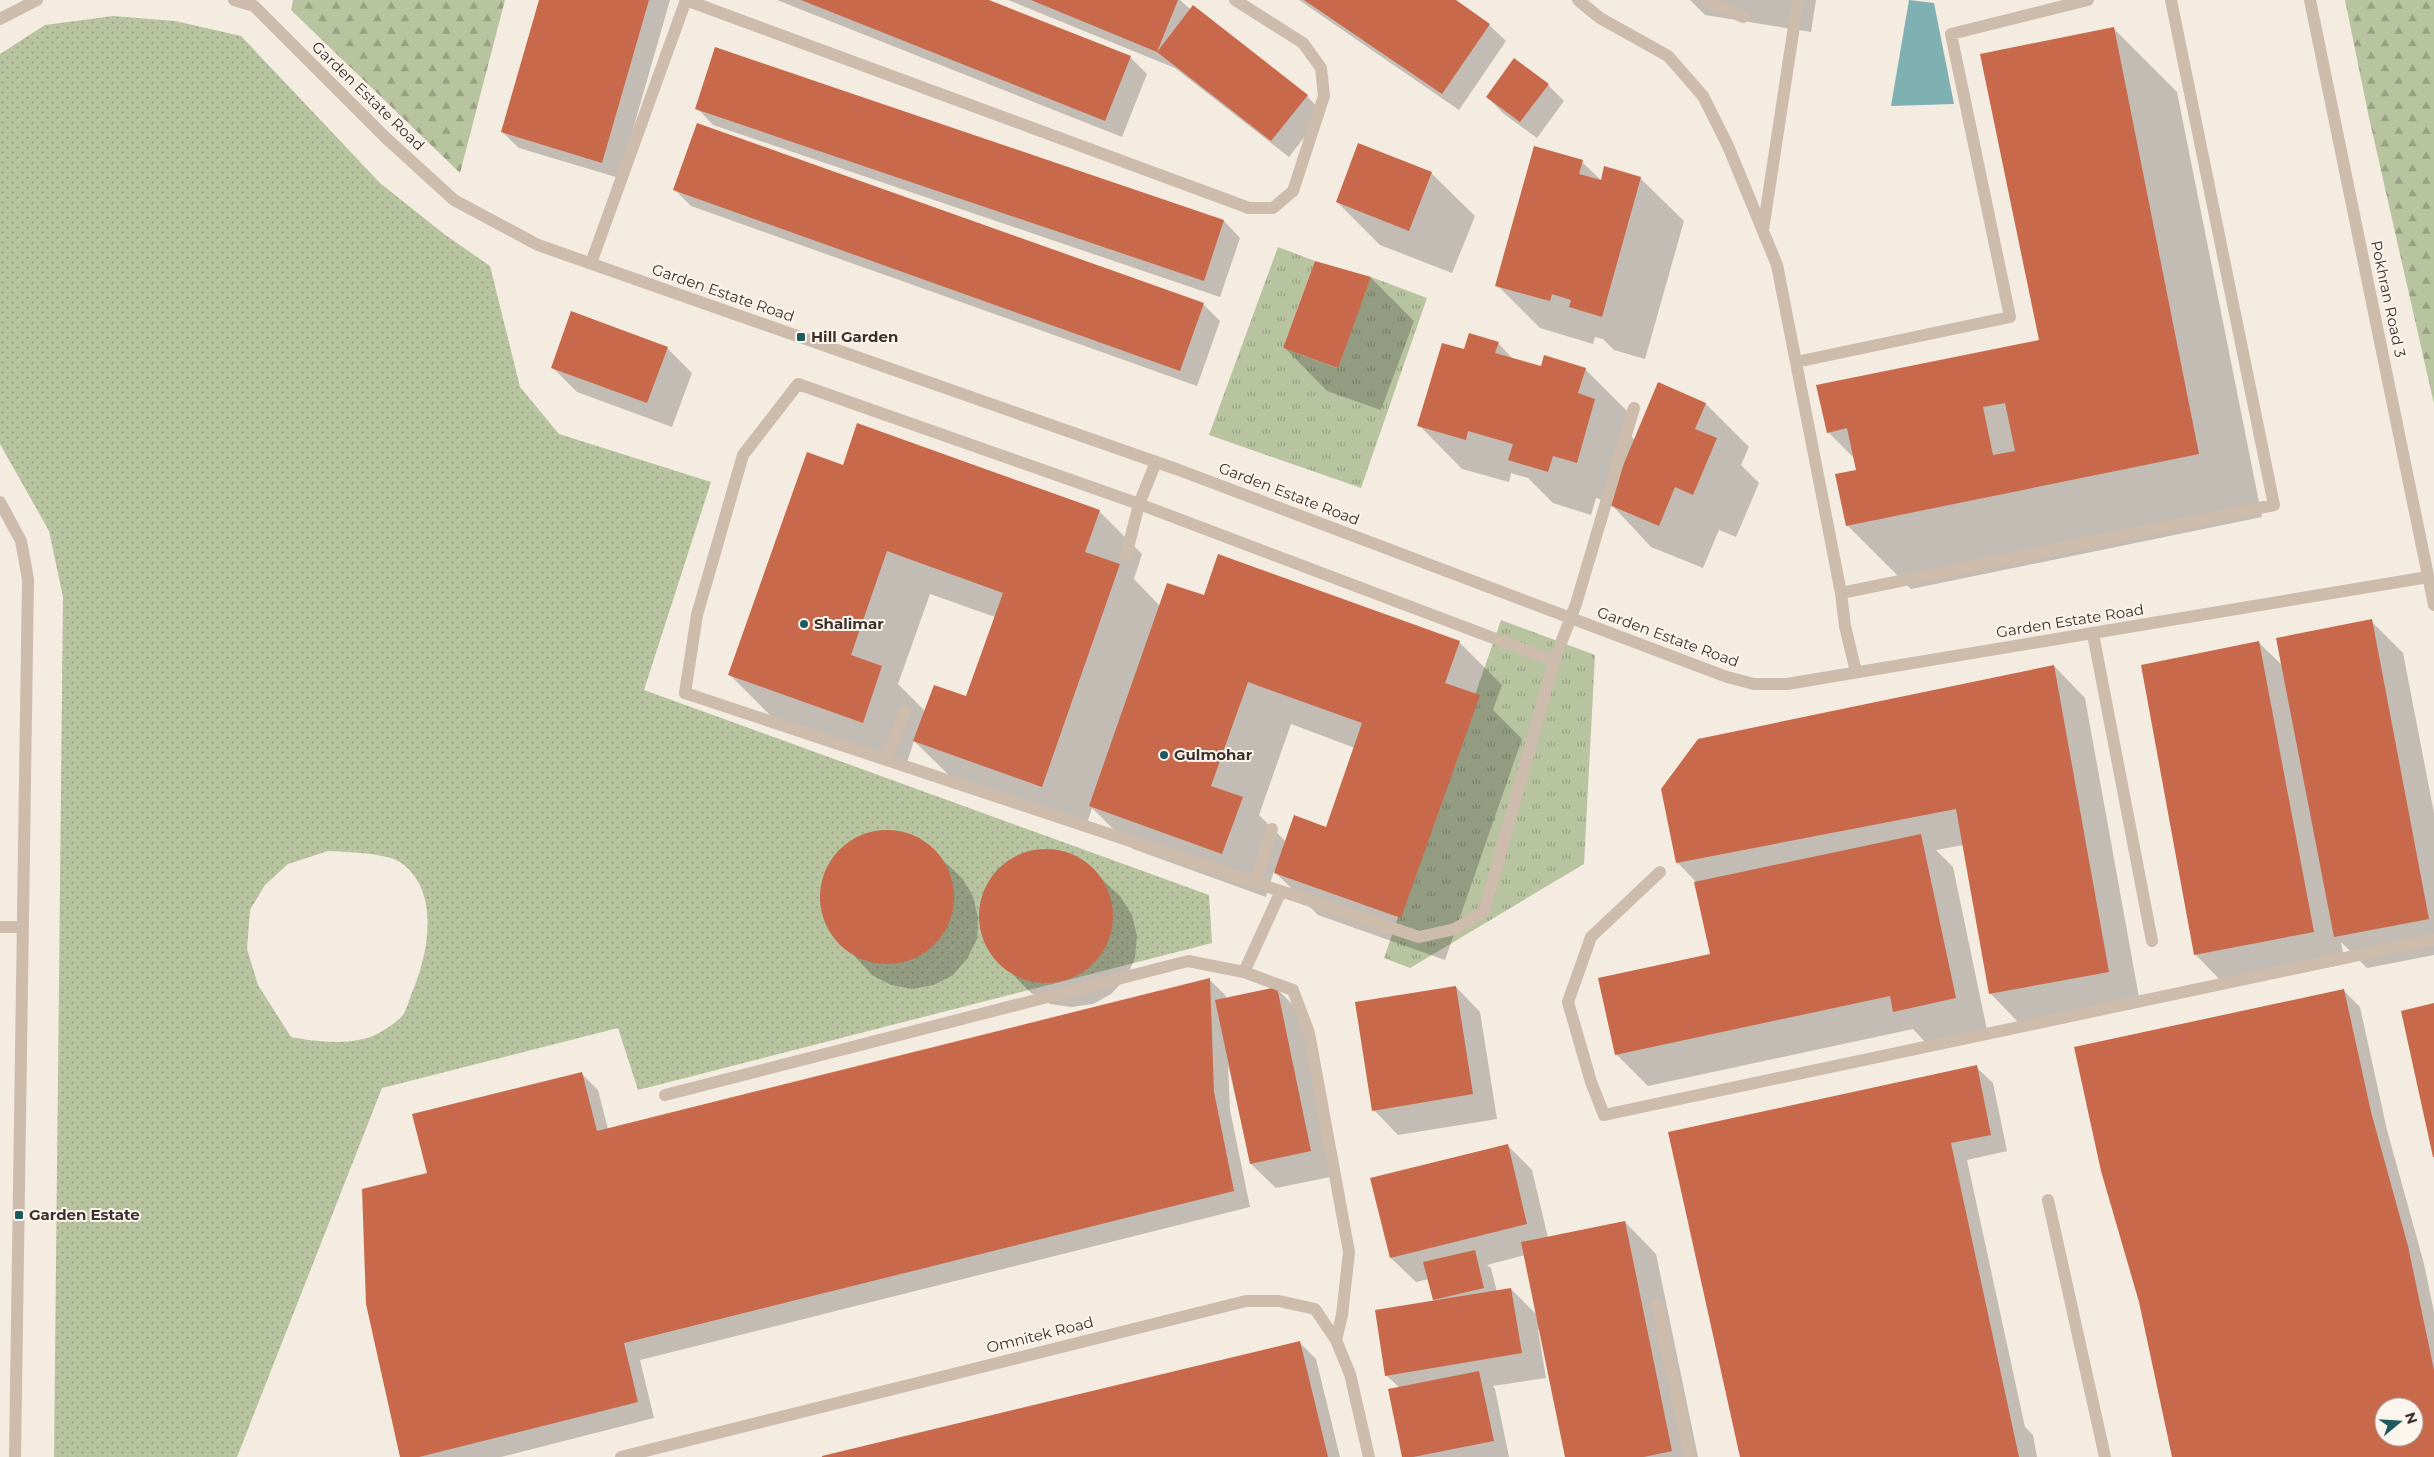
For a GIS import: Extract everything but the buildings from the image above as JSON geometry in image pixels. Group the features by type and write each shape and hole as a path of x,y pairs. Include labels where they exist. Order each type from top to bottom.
{"street":[{"path":"0,19 37,0"},
{"name":"Garden Estate Road","path":"234,0 254,6 386,138 454,200 538,245 1156,462 1727,677 1754,684 1787,684 2428,577"},
{"path":"591,263 686,0 1249,208 1273,208 1293,191 1324,96 1322,68 1302,44 1236,0"},
{"path":"1578,0 1600,18 1668,56 1703,96 1728,146 1776,264 1841,593 1845,626 1856,672"},
{"path":"1706,0 1743,17"},
{"path":"1763,231 1798,0"},
{"path":"1796,362 2010,317 1951,34 2088,0"},
{"path":"1841,593 2274,505 2171,0"},
{"name":"Pokhran Road 3","path":"2310,0 2434,605"},
{"path":"1554,661 1139,504 798,384 743,456 697,615 685,693 1419,937 1455,929 1484,912 1554,661 1572,619 1634,408"},
{"path":"1126,556 1139,504 1156,462"},
{"path":"0,502 21,541 28,580 15,1457"},
{"path":"2093,634 2152,941"},
{"path":"886,760 905,711"},
{"path":"1255,883 1272,829"},
{"path":"1660,872 1591,937 1568,1002 1591,1082 1604,1115 2434,939"},
{"path":"1244,972 1280,891"},
{"path":"0,927 23,927"},
{"path":"665,1095 1188,961 1244,972 1293,990 1309,1033 1349,1252 1342,1315 1336,1340"},
{"path":"2048,1200 2105,1457"},
{"name":"Omnitek Road","path":"621,1457 1246,1300 1279,1301 1315,1310 1336,1340 1350,1374 1368,1457"},
{"path":"1657,1305 1690,1457"}],"green space":[{"path":"293,0 505,0 460,173 291,10"},
{"path":"2345,0 2434,0 2434,404 2368,113"},
{"path":"113,16 175,21 241,36 380,183 444,234 490,266 520,387 559,434 711,482 644,690 1209,895 1212,943 638,1090 618,1028 382,1088 237,1457 54,1457 63,597 49,531 0,444 0,54 45,25","holes":["328,851 376,855 400,862 413,874 422,890 428,925 422,962 403,1014 394,1023 380,1032 368,1038 347,1042 291,1037 258,985 247,949 250,910 265,885 288,864"]},
{"path":"1278,247 1315,261 1283,348 1337,368 1371,277 1427,298 1361,488 1209,435"},
{"path":"1501,620 1595,655 1584,864 1410,968 1384,958"}],"water":[{"path":"1909,0 1934,3 1954,104 1891,106"}],"place":[{"name":"Hill Garden","path":"801,337"},
{"name":"Shalimar","path":"804,624"},
{"name":"Gulmohar","path":"1164,755"},
{"name":"Garden Estate","path":"19,1215"}]}
